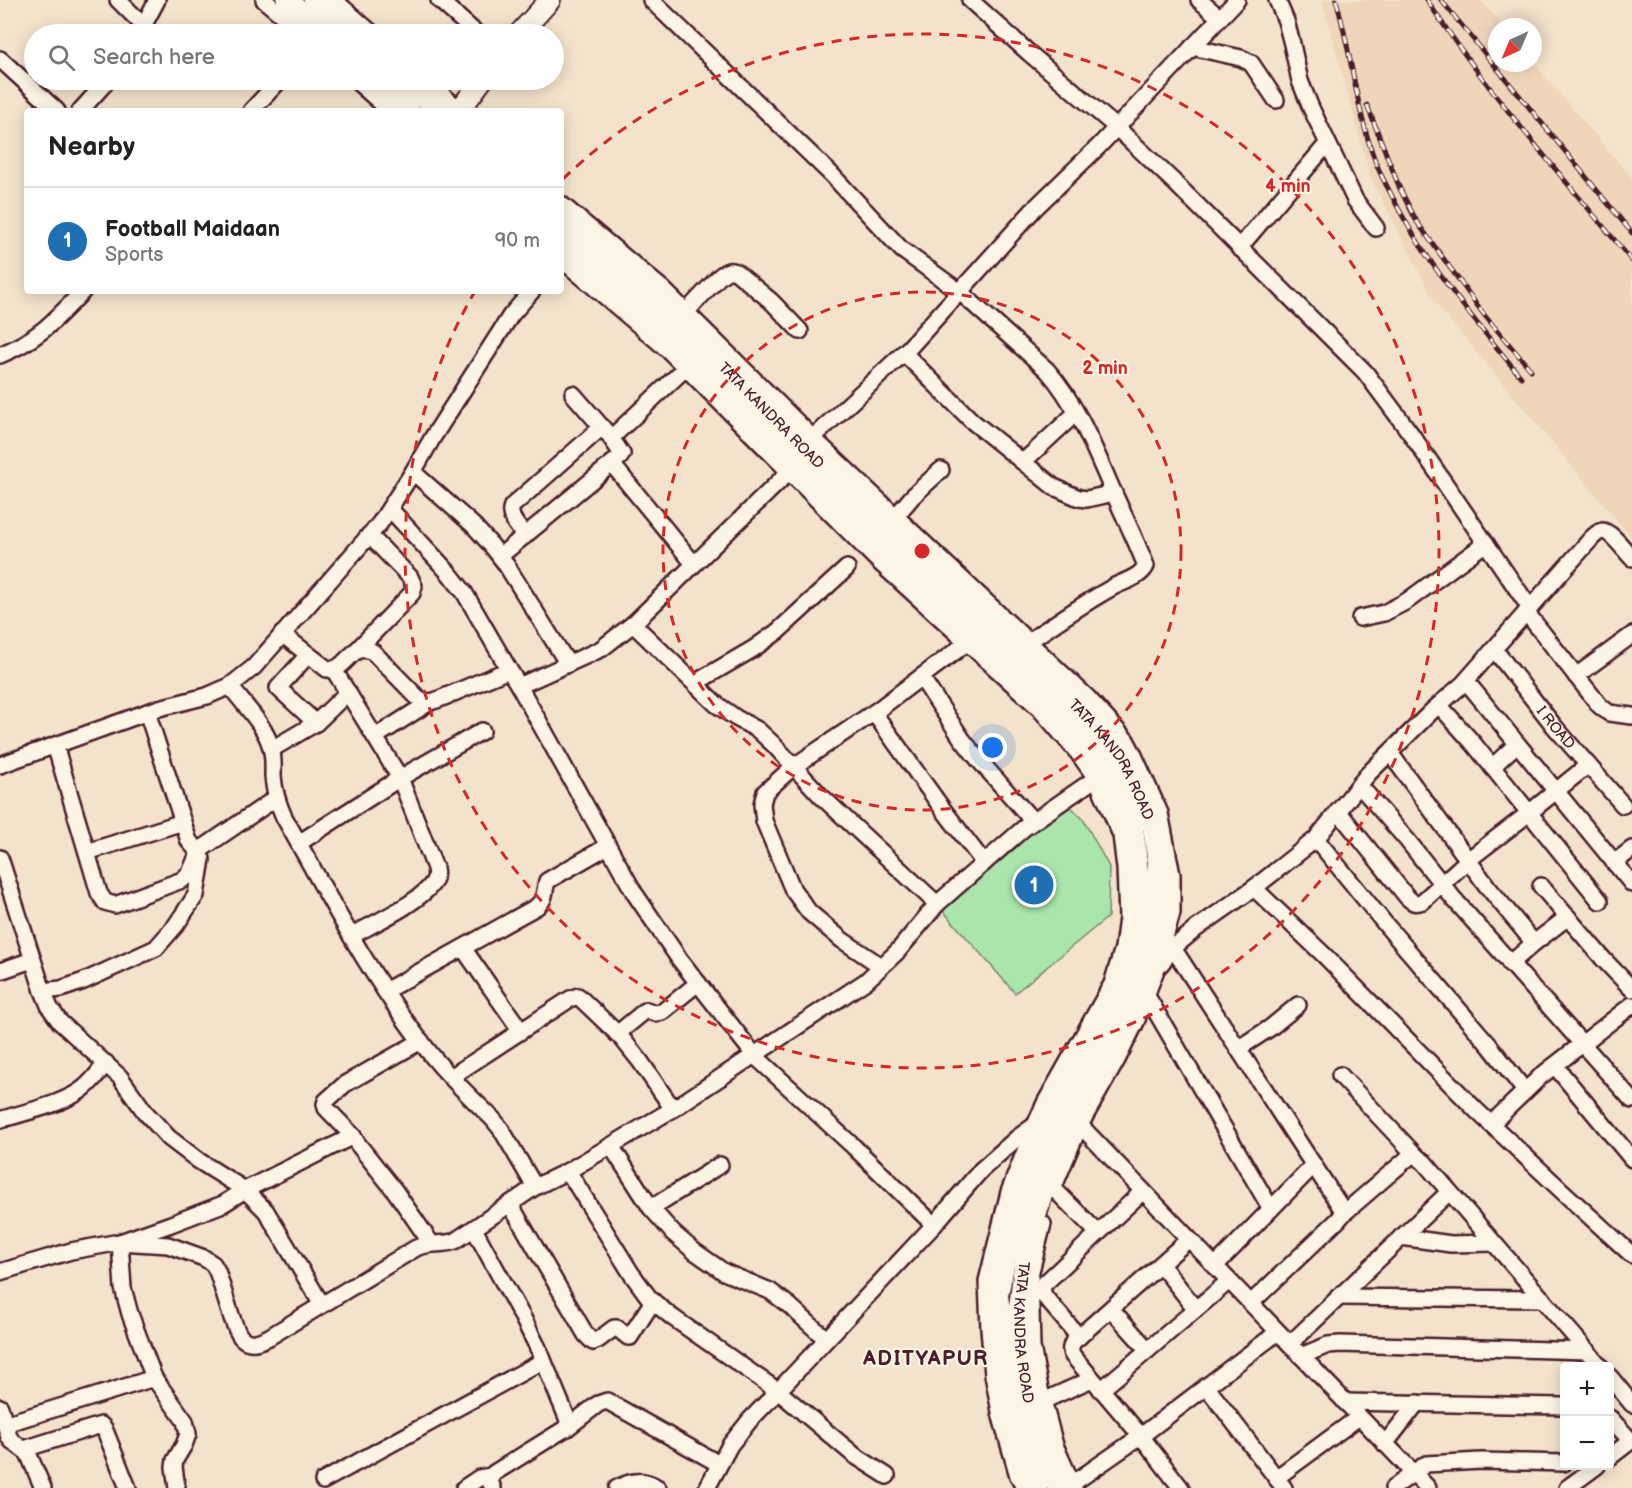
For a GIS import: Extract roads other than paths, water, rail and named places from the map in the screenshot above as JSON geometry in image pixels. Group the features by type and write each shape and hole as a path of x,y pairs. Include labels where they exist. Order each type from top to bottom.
{"main road":[{"path":"287,0 309,24"},
{"path":"314,0 342,24"},
{"path":"528,24 550,0"},
{"path":"387,90 408,108"},
{"path":"416,90 437,108"},
{"path":"462,108 475,90"},
{"name":"TATA KANDRA ROAD","path":"564,222 694,339 802,455 1079,734 1114,765 1153,826 1158,863 1158,923 1141,997 1029,1182 1008,1245 998,1295 1008,1395 1021,1448 1037,1488"},
{"name":"TATA KANDRA ROAD","path":"564,245 683,347 690,363 766,440 802,455"},
{"name":"TATA KANDRA ROAD","path":"1067,1487 1041,1450 1028,1400 1026,1346 1019,1308 1026,1249 1086,1054 1124,990 1139,939 1141,899 1133,826 1114,765"}],"street":[{"path":"118,0 137,24"},
{"path":"145,24 157,0"},
{"path":"264,0 302,24"},
{"path":"334,0 362,24"},
{"path":"651,0 831,174 902,250 960,292 1047,370 1070,400 1146,566 1143,571 1077,608 1028,642"},
{"path":"970,0 1116,127 1365,372 1412,434 1486,543 1528,610 1576,676 1604,711 1632,716"},
{"path":"1199,0 1220,18"},
{"path":"515,680 568,664 601,649 633,624 904,353 1035,208 1099,146 1237,0"},
{"path":"1277,0 1286,21 1300,81 1355,200 1376,228"},
{"path":"449,3 468,24"},
{"path":"1192,47 1241,58 1251,63 1276,100"},
{"path":"0,59 24,81"},
{"path":"34,90 54,108"},
{"path":"83,108 99,90"},
{"path":"254,108 271,90"},
{"path":"366,90 387,108"},
{"path":"436,90 457,108"},
{"path":"1239,248 1328,144"},
{"path":"564,207 664,290 686,312 802,455 878,561 1039,708 1078,753 1114,765 1160,813 1172,876 1172,913 1156,970"},
{"path":"525,536 510,515 512,506 690,363 668,350 564,264"},
{"path":"686,312 724,272 732,271 771,302 800,331"},
{"path":"0,355 33,339 80,294"},
{"path":"0,765 147,712 207,696 230,686 254,667 390,509 511,315 529,294"},
{"path":"904,353 972,421 1054,487 1079,498 1088,499 1114,493"},
{"path":"500,556 622,454 573,394"},
{"path":"1023,462 1076,413"},
{"path":"120,1242 168,1245 204,1258 213,1264 217,1271 238,1334 247,1341 258,1342 269,1337 416,1248 424,1244 450,1243 474,1229 535,1187 568,1171 673,1109 866,981 898,951 937,904 984,862 1033,821 1114,765 1126,740 1088,698 896,516 802,455"},
{"path":"612,464 694,564"},
{"path":"896,516 912,497 941,470"},
{"path":"413,472 474,526 500,556 568,664"},
{"path":"390,509 464,592 635,894 680,960 755,1056 934,1225"},
{"path":"1270,1209 1141,997 1156,970 1173,948 1197,928 1254,888 1316,839 1359,785 1466,681 1598,533 1606,532 1632,558"},
{"path":"282,634 327,669 334,670 356,651 412,593 414,586 410,577 369,536"},
{"path":"1360,618 1384,613 1407,601 1486,543"},
{"path":"695,683 777,632 847,568"},
{"path":"633,624 716,704 758,730 821,795 937,904"},
{"path":"1576,676 1632,635"},
{"path":"881,966 822,924 809,912 793,890 764,821 762,804 765,792 793,767 874,713 968,642"},
{"path":"356,651 363,648 373,652 417,697 424,702 430,702"},
{"name":"I ROAD","path":"1494,649 1554,726 1623,805"},
{"path":"309,655 278,688 316,723"},
{"path":"334,670 400,778 436,874 429,888 412,902 351,936"},
{"path":"375,737 430,702 501,672 506,671 515,680"},
{"path":"921,677 962,739 1033,821"},
{"path":"1466,681 1632,884"},
{"path":"230,686 262,729 272,749 276,798 284,817 351,936 385,991 421,1041 501,1129 535,1187"},
{"path":"272,749 316,723 348,692"},
{"path":"1439,705 1600,901"},
{"path":"147,712 189,841 192,846 202,848"},
{"path":"874,713 984,862"},
{"path":"299,843 400,778 482,731"},
{"path":"1492,767 1517,744"},
{"path":"55,745 99,893 105,903 115,905 182,880 190,873 202,848 276,798"},
{"path":"1390,753 1468,860 1534,943"},
{"path":"1024,1488 1018,1476 1001,1417 993,1375 988,1329 987,1281 1010,1192 1035,1125 1112,984 1123,948 1127,918 1125,868 1114,765"},
{"path":"1338,811 1413,903 1417,904 1442,885 1468,860 1588,765"},
{"path":"1359,785 1510,964 1632,1100"},
{"path":"87,852 183,822"},
{"path":"1316,839 1525,1091"},
{"path":"385,991 536,907 544,897 547,881 608,846"},
{"path":"43,991 84,981 156,948 176,925 196,895 202,848"},
{"path":"1614,863 1632,849"},
{"path":"0,858 5,892 50,1008 60,1022 120,1077 145,1112 169,1138 199,1161 245,1190 266,1211 322,1305"},
{"path":"1541,886 1632,989"},
{"path":"1254,888 1324,955 1491,1124 1632,1255"},
{"path":"1510,964 1568,917"},
{"path":"463,948 522,1030"},
{"path":"1173,948 1314,1165 1343,1214"},
{"path":"0,971 32,960"},
{"path":"617,1034 646,1010 655,1013 662,1012 698,983"},
{"path":"454,1079 462,1070 578,996 617,1034 640,1061 673,1109"},
{"path":"1239,1048 1270,1028 1298,1005"},
{"path":"1491,1124 1525,1091 1632,1005"},
{"path":"421,1041 345,1084 326,1101 326,1108 353,1137 395,1191 431,1243"},
{"path":"1,1116 68,1098 92,1081 106,1063"},
{"path":"1555,1066 1629,1150"},
{"path":"1340,1075 1424,1162 1597,1362"},
{"path":"707,1488 730,1445 750,1420 934,1225 981,1170 1035,1125 1068,1118"},
{"path":"1068,1118 1053,1188 1030,1275 1026,1346 1067,1487 1141,1436 1278,1332"},
{"path":"1068,1118 1190,1239 1428,1488"},
{"path":"0,1272 71,1251 120,1242 171,1224 223,1204 245,1190 353,1137"},
{"path":"611,1146 651,1208 673,1233 724,1272 770,1292 790,1306 826,1339"},
{"path":"1251,1303 1343,1214 1411,1155 1417,1157"},
{"path":"651,1208 720,1165"},
{"path":"1215,1266 1314,1165"},
{"path":"568,1171 631,1273 653,1300 672,1317 778,1391 854,1455 887,1476"},
{"path":"1053,1188 1098,1233"},
{"path":"1079,1336 1044,1296 1043,1285 1143,1191"},
{"path":"1290,1344 1449,1192"},
{"path":"510,1204 586,1335 593,1342 614,1328 618,1328 630,1337 653,1300"},
{"path":"474,1229 523,1318 566,1415 567,1428"},
{"path":"1401,1238 1452,1244 1494,1243"},
{"path":"1181,1488 1071,1352 1072,1342 1190,1239"},
{"path":"120,1242 126,1301 154,1378 185,1421 188,1434 175,1460 177,1488"},
{"path":"1161,1265 1196,1309"},
{"path":"1043,1401 1097,1385 1148,1350 1229,1281"},
{"path":"1338,1298 1543,1299"},
{"path":"1111,1309 1148,1350"},
{"path":"1301,1356 1328,1345 1340,1344 1588,1351"},
{"path":"323,1481 543,1361"},
{"path":"5,1424 154,1378"},
{"path":"1614,1382 1632,1404"},
{"path":"1206,1386 1280,1483 1359,1417"},
{"path":"464,1488 478,1478 492,1482 494,1473 567,1428 598,1404 607,1401 719,1464"},
{"path":"1345,1402 1560,1406"},
{"path":"1385,1443 1417,1403"},
{"path":"0,1407 9,1437 31,1459 43,1488"},
{"path":"1614,1422 1632,1440 1614,1453"},
{"path":"0,1451 102,1425 128,1488"},
{"path":"1393,1488 1426,1464 1481,1461 1560,1463"},
{"path":"1567,1488 1592,1470"},
{"path":"617,1488 627,1482 639,1481 658,1488"}],"railway":[{"path":"1336,0 1369,143 1383,178 1403,217 1433,265 1521,377"},
{"path":"1427,0 1474,68 1632,261"},
{"path":"1441,0 1632,233"},
{"path":"1367,105 1400,189 1417,222 1485,316 1531,370"}],"place":[{"name":"Football Maidaan","path":"1034,885"}],"district":[{"name":"ADITYAPUR","path":"926,1358"}]}
